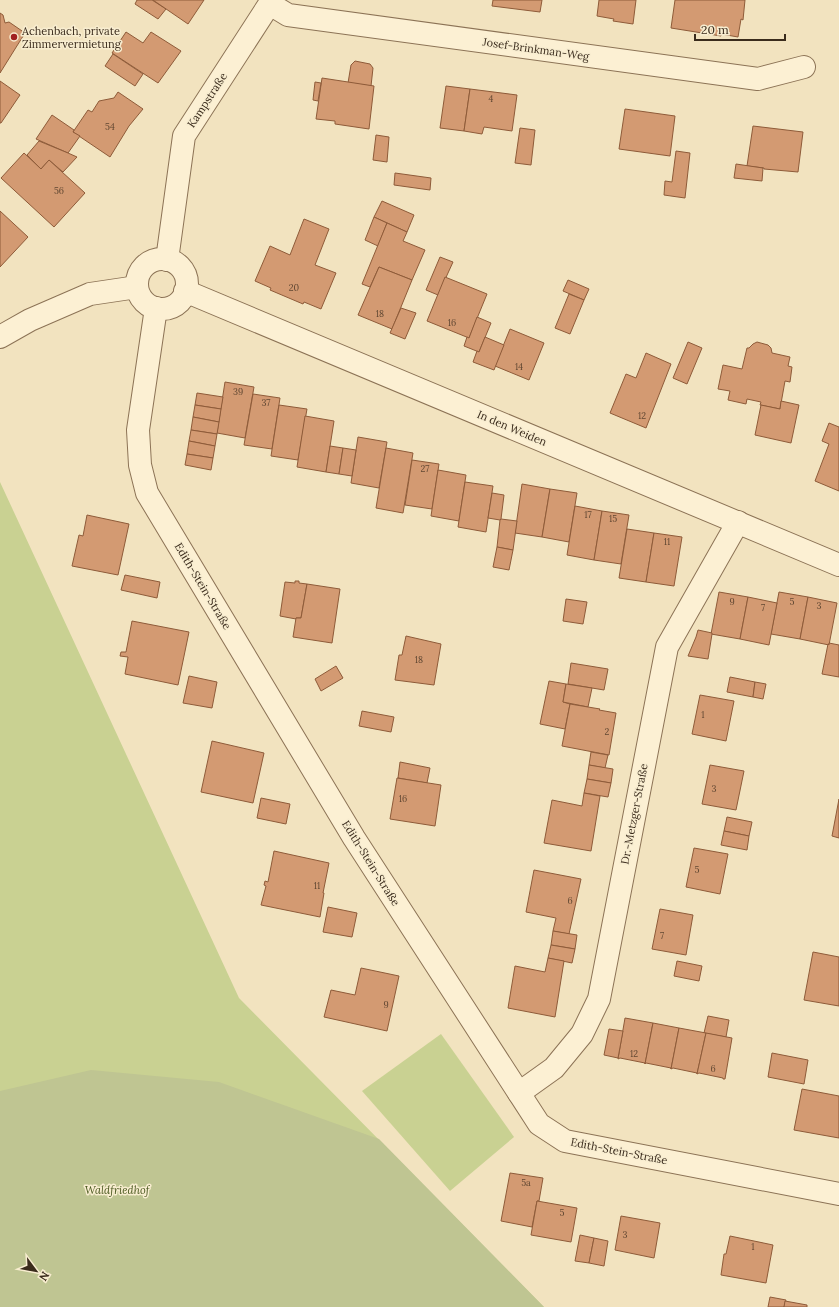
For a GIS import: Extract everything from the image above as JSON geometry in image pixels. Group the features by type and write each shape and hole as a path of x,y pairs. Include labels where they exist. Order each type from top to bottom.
{"street":[{"name":"Josef-Brinkman-Weg","path":"271,2 288,15 758,79 804,67"},
{"name":"Kampstraße","path":"167,260 184,136 271,2"},
{"path":"159,259 167,260 181,268 185,275 185,291 177,303 171,307 156,308 143,301 137,287 137,279 145,266 159,259"},
{"path":"0,337 30,320 90,294 137,287"},
{"name":"In den Weiden","path":"185,291 839,565"},
{"name":"Edith-Stein-Straße","path":"156,308 138,430 140,465 146,493 354,838 538,1124 565,1141 839,1194"},
{"name":"Dr.-Metzger-Straße","path":"519,1093 554,1068 582,1034 599,999 668,647 738,522"}],"green space":[{"path":"0,482 239,998 544,1307 0,1307"},
{"path":"441,1034 514,1137 450,1191 362,1091"},
{"name":"Waldfriedhof","path":"91,1070 219,1082 379,1139 544,1307 0,1307 0,1091"}],"building":[{"path":"137,0 152,0 166,9 158,19 135,4"},
{"path":"153,0 204,0 188,24"},
{"path":"493,0 542,0 540,12 492,6"},
{"path":"599,0 636,0 633,24 613,21 614,19 597,16"},
{"path":"675,0 745,0 743,20 741,19 738,37 721,34 721,36 671,28"},
{"path":"0,13 3,15 5,23 9,22 25,33 0,73"},
{"path":"126,32 143,43 151,32 181,51 158,83 112,53"},
{"path":"113,54 143,74 135,86 105,66"},
{"path":"355,61 370,64 373,68 371,86 348,83 351,65"},
{"path":"322,78 374,86 369,129 335,124 335,121 316,119"},
{"path":"0,81 20,95 1,123 0,123"},
{"path":"315,82 321,83 318,101 313,100"},
{"path":"446,86 470,89 464,131 440,128"},
{"path":"470,89 517,95 512,131 484,127 482,134 464,131"},
{"path":"118,92 143,109 129,126 110,157 73,132 88,110 92,112 99,101 114,98"},
{"path":"625,109 675,116 670,156 619,149"},
{"path":"52,115 80,136 68,153 36,139"},
{"path":"753,126 803,132 798,172 747,166"},
{"path":"520,128 535,130 531,165 515,163"},
{"path":"376,135 389,137 387,162 373,160"},
{"path":"39,141 77,157 63,172 49,160 41,169 27,155"},
{"path":"676,151 690,153 685,198 664,195 665,181 672,182"},
{"path":"24,153 41,169 49,160 85,193 54,227 1,178"},
{"path":"736,164 763,168 762,181 734,178"},
{"path":"395,173 431,178 430,190 394,185"},
{"path":"382,201 414,215 407,232 374,217"},
{"path":"0,211 28,237 0,267"},
{"path":"374,217 387,223 378,246 365,240"},
{"path":"304,219 329,229 315,265 336,273 321,309 304,302 303,304 270,290 271,288 255,281 270,246 290,255"},
{"path":"387,223 407,232 403,241 425,250 412,280 379,267 370,287 362,284"},
{"path":"440,257 453,262 438,295 426,290"},
{"path":"379,267 412,280 392,329 358,315"},
{"path":"445,277 487,294 469,338 427,321"},
{"path":"568,280 589,289 584,300 563,291"},
{"path":"569,294 584,300 570,334 555,328"},
{"path":"401,308 416,313 405,339 390,333"},
{"path":"477,317 491,323 479,352 464,346 467,337 469,338"},
{"path":"510,329 544,343 529,380 495,366"},
{"path":"485,337 504,345 494,370 473,362"},
{"path":"688,342 702,348 687,384 673,378"},
{"path":"757,342 768,345 771,348 772,353 790,357 788,366 792,367 790,382 785,381 780,409 760,405 761,402 747,399 746,404 728,400 730,391 718,389 723,365 742,369 747,348"},
{"path":"646,353 671,364 646,428 610,413 626,374 636,378"},
{"path":"225,382 254,387 245,438 217,433"},
{"path":"197,393 223,397 221,409 195,405"},
{"path":"253,394 280,398 272,449 244,445"},
{"path":"781,401 799,405 791,443 755,435 761,405 780,409"},
{"path":"195,405 221,409 219,422 193,417"},
{"path":"279,405 307,409 298,460 271,456"},
{"path":"305,416 334,421 326,472 297,467"},
{"path":"193,417 219,422 217,434 191,430"},
{"path":"829,423 839,427 839,491 815,481 829,444 822,441"},
{"path":"191,430 217,434 215,446 189,441"},
{"path":"358,437 387,442 379,488 351,483"},
{"path":"189,441 215,446 213,458 187,454"},
{"path":"330,446 343,448 339,474 326,472"},
{"path":"343,448 356,450 352,476 339,474"},
{"path":"386,448 413,453 403,513 376,508"},
{"path":"187,454 213,458 211,470 185,465"},
{"path":"412,460 439,464 432,509 405,505"},
{"path":"438,470 466,475 459,521 431,516"},
{"path":"465,482 493,486 486,532 458,527"},
{"path":"522,484 550,489 542,537 515,533"},
{"path":"550,489 577,493 569,542 542,537"},
{"path":"492,493 504,495 500,520 488,518"},
{"path":"575,506 602,511 594,560 567,555"},
{"path":"602,511 629,515 621,564 594,560"},
{"path":"87,515 129,524 118,575 72,566 79,535 83,536"},
{"path":"501,519 517,521 513,550 497,547"},
{"path":"627,529 654,533 646,582 619,578"},
{"path":"654,533 682,537 674,586 646,582"},
{"path":"497,547 513,550 509,570 493,567"},
{"path":"125,575 160,582 157,598 121,590"},
{"path":"295,581 307,584 301,618 296,619 280,616 285,582 295,583"},
{"path":"307,584 340,589 332,643 293,637 296,618 301,618"},
{"path":"719,592 748,597 740,639 711,634"},
{"path":"779,592 808,597 800,639 771,634"},
{"path":"748,597 777,603 769,645 740,639"},
{"path":"808,597 837,603 829,645 800,639"},
{"path":"566,599 587,602 583,624 563,621"},
{"path":"132,621 189,632 178,685 125,674 128,657 120,656 121,652 126,652"},
{"path":"698,630 712,633 708,659 688,656"},
{"path":"406,636 441,644 434,685 395,680 399,655 402,655"},
{"path":"829,643 839,645 839,677 822,674"},
{"path":"571,663 608,669 604,690 568,684"},
{"path":"336,666 343,678 321,691 315,679"},
{"path":"189,676 217,682 212,708 183,703"},
{"path":"730,677 755,682 753,697 727,692"},
{"path":"549,681 566,684 563,702 570,704 565,729 540,724"},
{"path":"755,682 766,684 763,699 753,697"},
{"path":"566,684 592,688 588,707 563,702"},
{"path":"700,695 734,701 726,741 692,734"},
{"path":"570,704 616,713 609,755 562,746"},
{"path":"362,711 394,717 391,732 359,726"},
{"path":"212,741 264,753 253,803 201,792"},
{"path":"591,752 608,755 605,768 589,765"},
{"path":"400,762 430,768 427,783 398,778"},
{"path":"589,765 613,769 611,783 587,779"},
{"path":"710,765 744,771 736,810 702,804"},
{"path":"397,778 441,785 435,826 390,819"},
{"path":"587,779 611,783 608,797 584,793"},
{"path":"584,793 600,796 591,851 544,843 552,800 582,806"},
{"path":"261,798 290,804 286,824 257,818"},
{"path":"839,799 839,838 832,836"},
{"path":"727,817 752,822 749,836 724,831"},
{"path":"724,831 749,836 747,850 721,845"},
{"path":"694,848 728,854 720,894 686,887"},
{"path":"274,851 329,863 320,917 261,905 266,886 264,885 265,881 268,882"},
{"path":"534,870 581,879 569,934 553,931 556,918 526,912"},
{"path":"328,907 357,913 352,937 323,932"},
{"path":"660,909 693,915 686,955 652,949"},
{"path":"553,931 577,935 575,949 551,945"},
{"path":"551,945 575,949 572,963 548,958"},
{"path":"813,952 839,957 839,1006 804,1000"},
{"path":"548,958 564,961 555,1017 508,1008 515,966 545,972"},
{"path":"677,961 702,966 699,981 674,976"},
{"path":"361,968 399,976 387,1031 324,1017 331,990 355,995"},
{"path":"708,1016 729,1020 726,1037 704,1033"},
{"path":"625,1018 653,1023 645,1064 620,1058 618,1059"},
{"path":"653,1023 679,1028 671,1069 645,1064"},
{"path":"679,1028 706,1033 697,1074 673,1068 671,1069"},
{"path":"609,1029 623,1031 618,1058 604,1055"},
{"path":"706,1033 732,1038 725,1079 699,1073 697,1074"},
{"path":"772,1053 808,1060 804,1084 768,1077"},
{"path":"802,1089 839,1096 839,1138 794,1130"},
{"path":"510,1173 543,1178 532,1227 501,1221"},
{"path":"537,1201 577,1208 571,1242 531,1235"},
{"path":"621,1216 660,1223 654,1258 615,1250"},
{"path":"580,1235 594,1238 589,1263 575,1261"},
{"path":"730,1236 773,1245 766,1283 721,1275 724,1254 726,1254"},
{"path":"594,1238 608,1241 604,1266 589,1263"},
{"path":"770,1297 786,1300 784,1307 768,1307"},
{"path":"785,1301 807,1305 807,1307 784,1307"}],"place":[{"name":"Achenbach, private Zimmervermietung","path":"14,37"}]}
